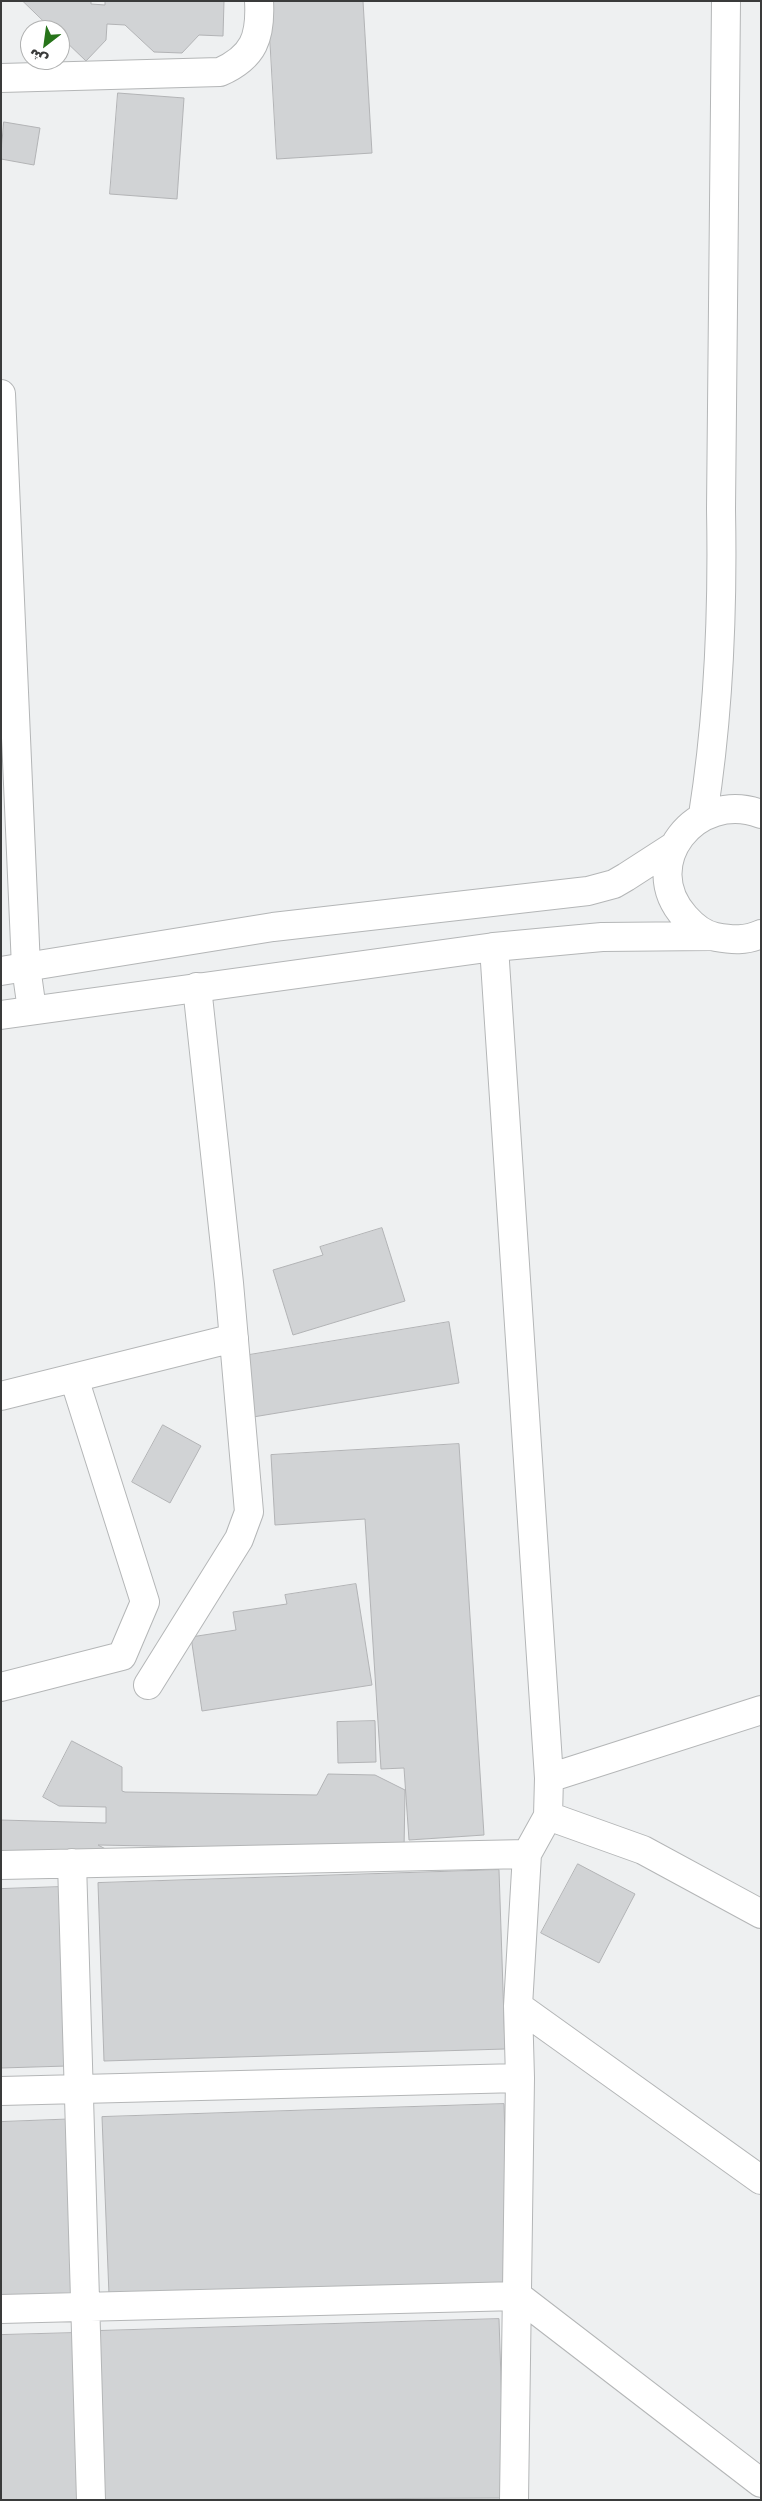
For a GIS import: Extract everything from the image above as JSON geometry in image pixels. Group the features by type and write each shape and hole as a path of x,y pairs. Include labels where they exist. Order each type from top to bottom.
{"street":[{"path":"1,78 220,72 243,59 252,48 260,23 259,1"},
{"path":"704,815 710,772 722,591 721,509 726,1"},
{"path":"1,394 14,969 32,1010"},
{"path":"710,936 692,925 677,909 669,888 668,866 674,846 686,828 704,815 731,808 761,814"},
{"path":"14,969 273,927 588,891 614,884 674,846"},
{"path":"1,1015 494,947 602,936 710,936 732,940 758,937"},
{"path":"494,947 549,1778 548,1816 527,1854 518,2006 520,2078 514,2500"},
{"path":"148,1685 239,1539 249,1512 234,1338 197,987"},
{"path":"1,1396 234,1338"},
{"path":"1,1687 122,1656 145,1602 74,1378"},
{"path":"549,1778 761,1710"},
{"path":"548,1816 643,1850 761,1914"},
{"path":"1,1865 527,1854"},
{"path":"72,1863 90,2500"},
{"path":"518,2006 761,2180"},
{"path":"1,2092 520,2078"},
{"path":"1,2309 518,2296 761,2483"}],"building":[{"path":"23,1 91,1 91,4 105,5 105,1 224,1 223,36 199,35 182,53 154,52 125,25 107,24 106,40 86,61 70,46 70,20 43,20"},
{"path":"268,1 363,1 372,153 277,159"},
{"path":"118,93 184,98 177,199 110,194"},
{"path":"4,122 40,128 34,165 1,159"},
{"path":"382,1228 405,1301 293,1335 273,1270 323,1255 320,1247"},
{"path":"449,1322 459,1383 247,1418 237,1357"},
{"path":"163,1425 201,1446 170,1503 132,1482"},
{"path":"459,1444 484,1835 409,1840 404,1768 381,1769 365,1519 275,1525 271,1455"},
{"path":"356,1584 372,1685 202,1711 191,1637 236,1630 233,1612 287,1604 285,1595"},
{"path":"375,1721 376,1762 338,1763 337,1722"},
{"path":"72,1741 122,1767 122,1791 125,1792 317,1795 328,1774 375,1775 405,1790 404,1851 98,1845 119,1856 1,1853 1,1820 106,1823 106,1807 59,1806 43,1797"},
{"path":"578,1864 635,1894 599,1963 541,1933"},
{"path":"499,1870 505,2049 104,2061 98,1883"},
{"path":"61,1887 67,2066 1,2068 1,1889"},
{"path":"504,2104 510,2283 109,2295 102,2117"},
{"path":"79,2119 85,2298 1,2301 1,2122"},
{"path":"499,2319 505,2498 103,2500 97,2331"},
{"path":"74,2333 80,2500 1,2500 1,2335"}]}
